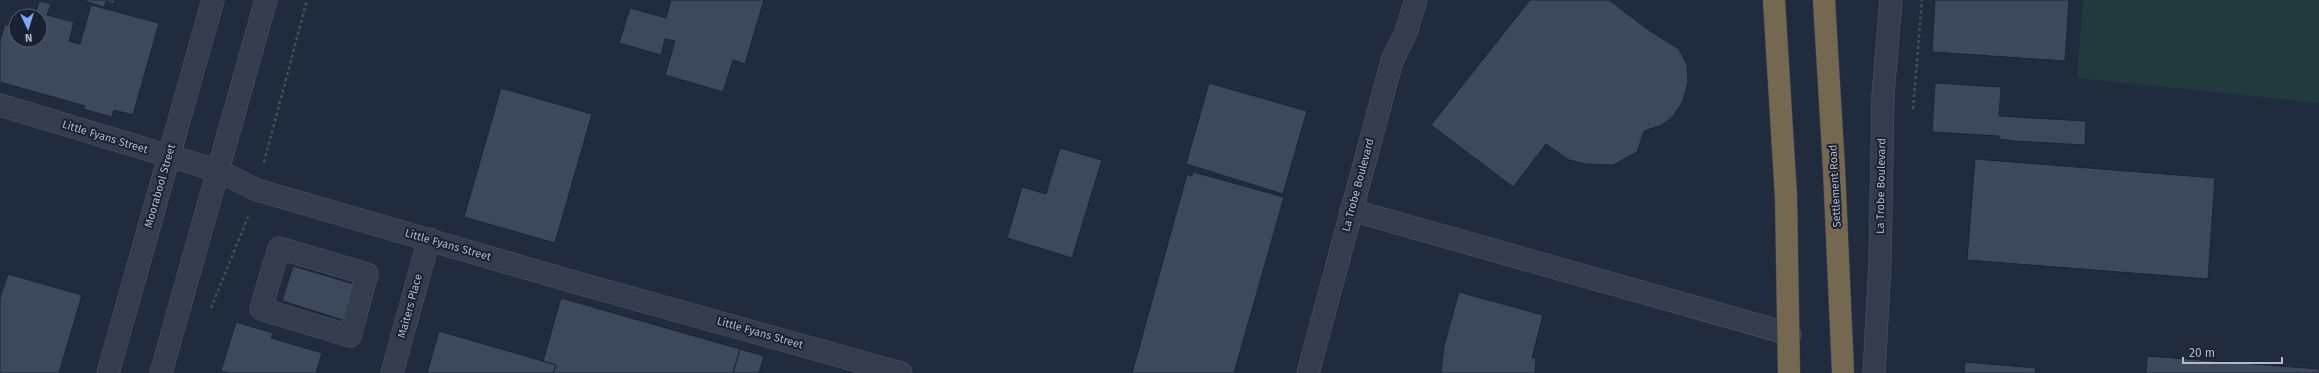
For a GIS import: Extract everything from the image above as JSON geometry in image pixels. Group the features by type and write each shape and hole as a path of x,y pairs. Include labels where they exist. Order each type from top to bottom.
{"highway":[{"path":"1774,0 1786,197 1790,334 1789,373"},
{"name":"Settlement Road","path":"1824,0 1834,169 1843,373"}],"street":[{"name":"Moorabool Street","path":"108,373 213,0"},
{"path":"161,373 266,0"},
{"name":"La Trobe Boulevard","path":"1308,373 1392,61 1406,32 1416,0"},
{"name":"La Trobe Boulevard","path":"1874,373 1880,270 1883,95 1890,0"},
{"name":"Little Fyans Street","path":"0,105 168,157 219,171 257,190 428,238 574,282 901,373"},
{"path":"1351,210 1790,334"},
{"name":"Maiters Place","path":"392,373 428,238"},
{"path":"279,248 367,274 350,336 261,309 279,248"}],"green space":[{"path":"2083,0 2319,0 2319,103 2077,78"}],"building":[{"path":"81,0 115,0 114,4 106,1 104,7"},
{"path":"671,0 764,0 745,64 733,60 723,92 665,75 675,41 665,39 661,55 619,43 630,8 666,18"},
{"path":"1530,0 1609,0 1650,31 1679,49 1687,65 1688,82 1683,101 1673,116 1662,125 1644,131 1637,152 1613,165 1586,164 1569,160 1546,144 1513,187 1431,125"},
{"path":"1935,0 2069,0 2065,61 1932,52"},
{"path":"39,1 51,4 48,12 48,8 37,8"},
{"path":"91,5 159,23 133,115 114,110 112,117 83,109 85,106 0,82 0,41 5,24 8,25 8,48 48,48 48,15 74,22 69,41 80,44"},
{"path":"1209,83 1307,111 1283,194 1186,164"},
{"path":"1935,83 2001,87 1999,116 2086,121 2085,145 2015,141 1999,139 1999,136 1932,132"},
{"path":"501,88 592,114 555,243 464,217"},
{"path":"1060,148 1102,160 1072,258 1007,238 1022,187 1046,194"},
{"path":"1975,159 2215,178 2208,279 1967,260"},
{"path":"1193,172 1284,197 1234,373 1132,373 1187,174 1192,176"},
{"path":"293,266 354,284 343,320 282,301"},
{"path":"8,274 82,295 59,373 0,373 0,298"},
{"path":"1459,292 1543,315 1532,358 1536,358 1535,373 1441,373 1444,346"},
{"path":"561,298 740,349 733,373 553,373 556,365 543,361"},
{"path":"236,322 273,333 271,338 322,353 316,373 229,373 221,371"},
{"path":"439,331 556,365 553,373 427,373"},
{"path":"740,349 764,356 759,373 733,373"},
{"path":"2147,356 2319,369 2319,373 2146,373"},
{"path":"1965,362 2036,368 2035,373 1964,373"}]}
